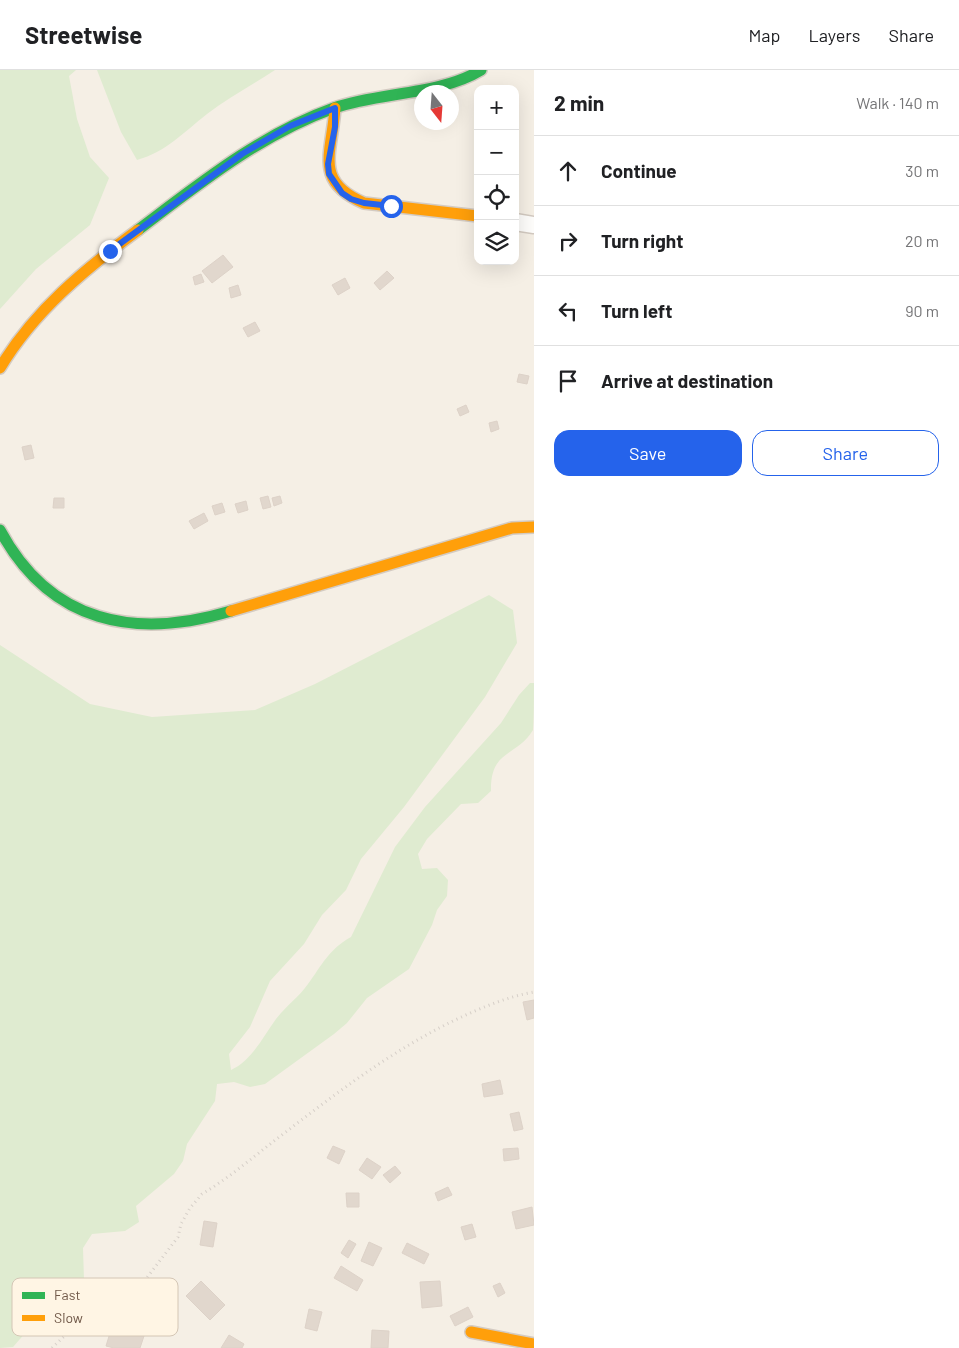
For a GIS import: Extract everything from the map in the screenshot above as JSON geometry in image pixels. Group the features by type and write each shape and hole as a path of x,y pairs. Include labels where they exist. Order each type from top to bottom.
{"street":[{"path":"0,368 6,355 37,316 110,251 242,154 290,126 335,108 438,86 481,70"},
{"path":"335,108 335,127 328,164 329,174 342,193 351,199 364,203 474,216"},
{"path":"519,223 534,225"},
{"path":"0,530 7,545 30,576 61,602 94,616 132,624 173,623 212,617 512,528 534,527"},
{"path":"471,1332 534,1344"}],"path":[{"path":"147,1278 178,1237 181,1224 190,1208 202,1194 332,1096 387,1058 430,1032 480,1008 534,992"},
{"path":"52,1348 64,1336"}],"green space":[{"path":"0,70 76,70 69,76 77,119 90,157 109,178 90,225 36,269 0,309"},
{"path":"97,70 275,70 215,108 166,147 137,160 121,132"},
{"path":"489,595 513,610 517,643 485,697 404,807 361,859 346,890 322,915 304,944 270,981 250,1027 229,1054 231,1070 251,1054 276,1019 304,989 331,952 351,937 395,847 425,807 501,723 519,695 530,683 534,683 533,730 527,739 500,760 492,777 491,791 478,803 461,804 427,839 418,854 422,869 437,868 448,880 447,896 437,910 432,925 409,969 367,998 347,1023 334,1034 265,1084 250,1087 234,1082 217,1084 215,1101 187,1144 183,1161 174,1174 136,1206 139,1222 125,1231 92,1234 83,1248 84,1278 12,1278 12,1336 23,1336 13,1347 0,1348 0,645 90,704 152,717 255,710 315,684"}],"building":[{"path":"223,255 233,267 212,283 202,271"},
{"path":"387,271 394,278 380,290 374,283"},
{"path":"201,274 204,282 195,285 193,277"},
{"path":"345,278 350,288 338,295 332,285"},
{"path":"238,285 241,295 231,298 229,288"},
{"path":"255,322 260,331 248,337 243,328"},
{"path":"519,374 529,376 527,384 517,382"},
{"path":"466,405 469,412 460,416 457,409"},
{"path":"497,421 499,429 491,432 489,423"},
{"path":"31,445 34,458 25,460 22,447"},
{"path":"268,496 271,507 263,509 260,498"},
{"path":"280,496 282,503 274,506 272,498"},
{"path":"54,498 64,498 64,508 53,508"},
{"path":"246,501 248,510 238,513 235,504"},
{"path":"222,503 225,512 215,515 212,506"},
{"path":"204,513 208,521 194,529 189,521"},
{"path":"534,1000 534,1018 527,1020 523,1002"},
{"path":"500,1080 503,1094 484,1097 482,1084"},
{"path":"519,1112 523,1129 514,1131 510,1114"},
{"path":"333,1146 345,1151 339,1164 327,1158"},
{"path":"518,1148 519,1159 504,1161 503,1149"},
{"path":"367,1158 381,1167 372,1179 359,1170"},
{"path":"395,1166 401,1173 390,1183 383,1175"},
{"path":"448,1187 452,1195 438,1201 435,1193"},
{"path":"346,1193 359,1193 359,1207 347,1207"},
{"path":"532,1207 534,1225 516,1229 512,1212"},
{"path":"204,1221 217,1223 213,1247 200,1245"},
{"path":"472,1224 476,1237 465,1240 461,1227"},
{"path":"349,1240 356,1244 348,1258 341,1253"},
{"path":"369,1242 382,1248 373,1266 361,1261"},
{"path":"407,1243 429,1254 424,1264 402,1253"},
{"path":"341,1266 363,1280 357,1291 334,1278"},
{"path":"201,1281 225,1305 210,1320 186,1296"},
{"path":"440,1281 442,1306 422,1308 420,1282"},
{"path":"500,1283 505,1293 498,1297 493,1286"},
{"path":"468,1307 473,1317 455,1326 450,1316"},
{"path":"309,1309 322,1312 317,1331 305,1328"},
{"path":"372,1330 389,1331 388,1348 371,1348"},
{"path":"229,1335 244,1344 242,1348 221,1348"},
{"path":"109,1336 144,1336 140,1348 114,1348 106,1346"}],"traffic: fast":[{"path":"138,230 184,195 256,146 307,119 352,103 447,84 481,70"},
{"path":"0,530 20,561 44,586 70,604 98,616 129,623 161,624 196,620 231,611"}],"traffic: slow":[{"path":"335,108 329,164 332,175 338,185 348,194 364,203 474,216"},
{"path":"0,368 28,328 62,292 138,230"},
{"path":"231,611 512,528 534,527"},
{"path":"471,1332 534,1344"}],"route":[{"path":"110,251 242,154 290,126 335,108 335,127 328,164 329,174 342,193 351,199 364,203 391,206"}]}
